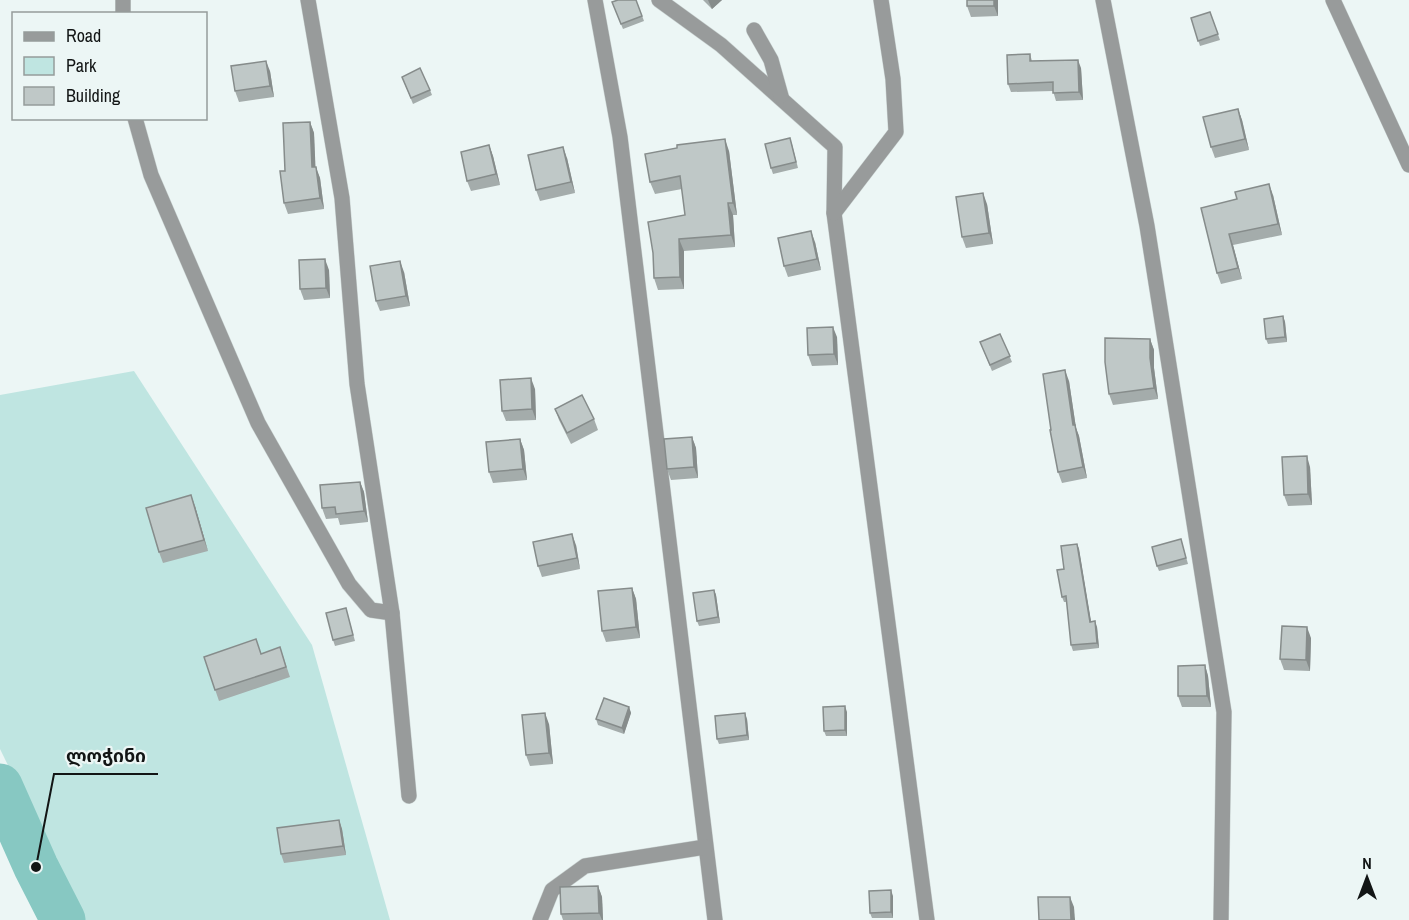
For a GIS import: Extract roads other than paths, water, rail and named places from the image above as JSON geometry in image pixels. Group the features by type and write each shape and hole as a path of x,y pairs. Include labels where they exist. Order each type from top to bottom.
{"street":[{"path":"308,0 342,198 357,384 392,613 409,796"},
{"path":"595,0 620,137 715,920"},
{"path":"659,0 721,45 835,147 834,213 927,920"},
{"path":"834,213 896,132 893,79 880,0"},
{"path":"1103,0 1147,226 1224,712 1221,920"},
{"path":"1333,0 1409,165"},
{"path":"754,30 771,60 781,97"},
{"path":"136,120 151,175 258,423 349,584 371,610 392,613"},
{"path":"540,920 552,890 585,866 705,847"}],"waterway":[{"path":"0,786 36,867 63,920"}],"place":[{"name":"ლოჭინი","path":"36,867"}]}
